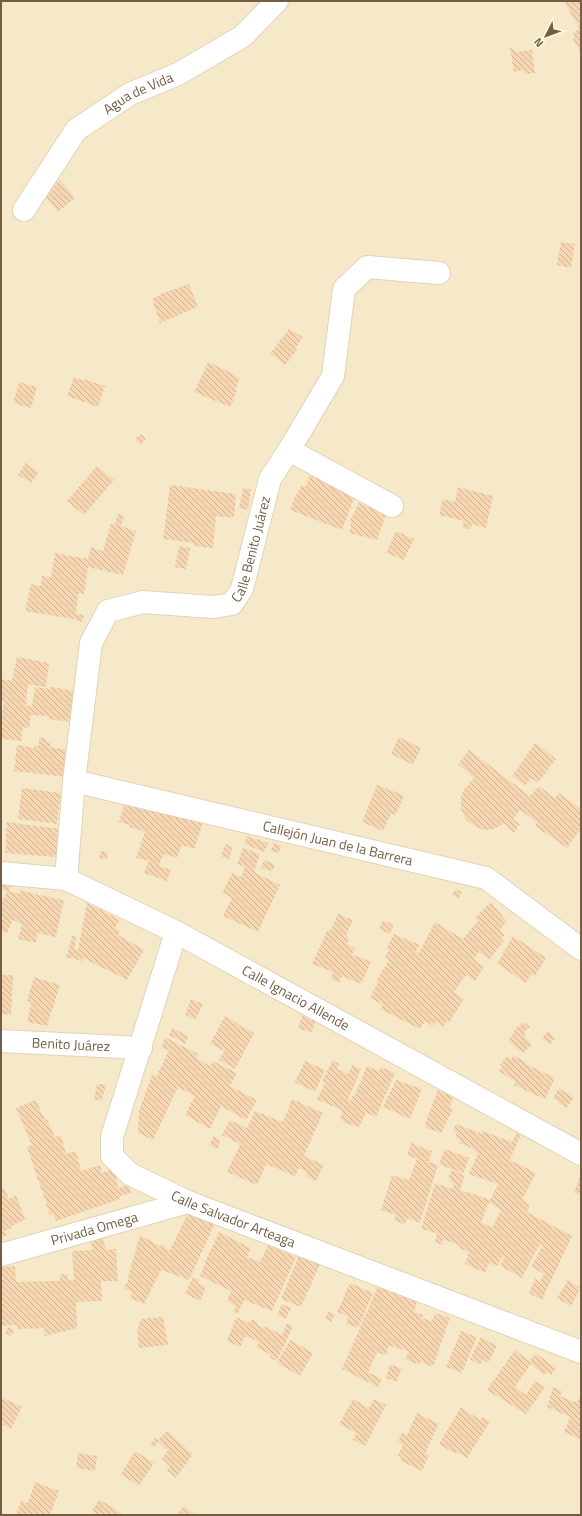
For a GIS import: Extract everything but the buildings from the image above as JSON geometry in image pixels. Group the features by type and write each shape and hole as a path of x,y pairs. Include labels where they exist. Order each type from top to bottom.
{"street":[{"name":"Agua de Vida","path":"24,210 76,130 130,94 178,74 243,36 277,1"},
{"name":"Calle Benito Juárez","path":"66,879 74,781 91,643 108,611 143,602 213,607 232,604 242,588 270,479 333,376 344,289 367,267 439,273"},
{"path":"289,450 392,506"},
{"name":"Callejón Juan de la Barrera","path":"74,781 486,878 581,949"},
{"name":"Calle Ignacio Allende","path":"1,873 66,879 176,932 581,1154"},
{"name":"Calle Salvador Arteaga","path":"176,932 112,1137 112,1156 130,1174 188,1202 581,1352"},
{"name":"Benito Juárez","path":"1,1041 141,1048"},
{"name":"Privada Omega","path":"1,1255 188,1202"}],"shaded area":[{"path":"1,1 581,1 581,1515 1,1515"}]}
